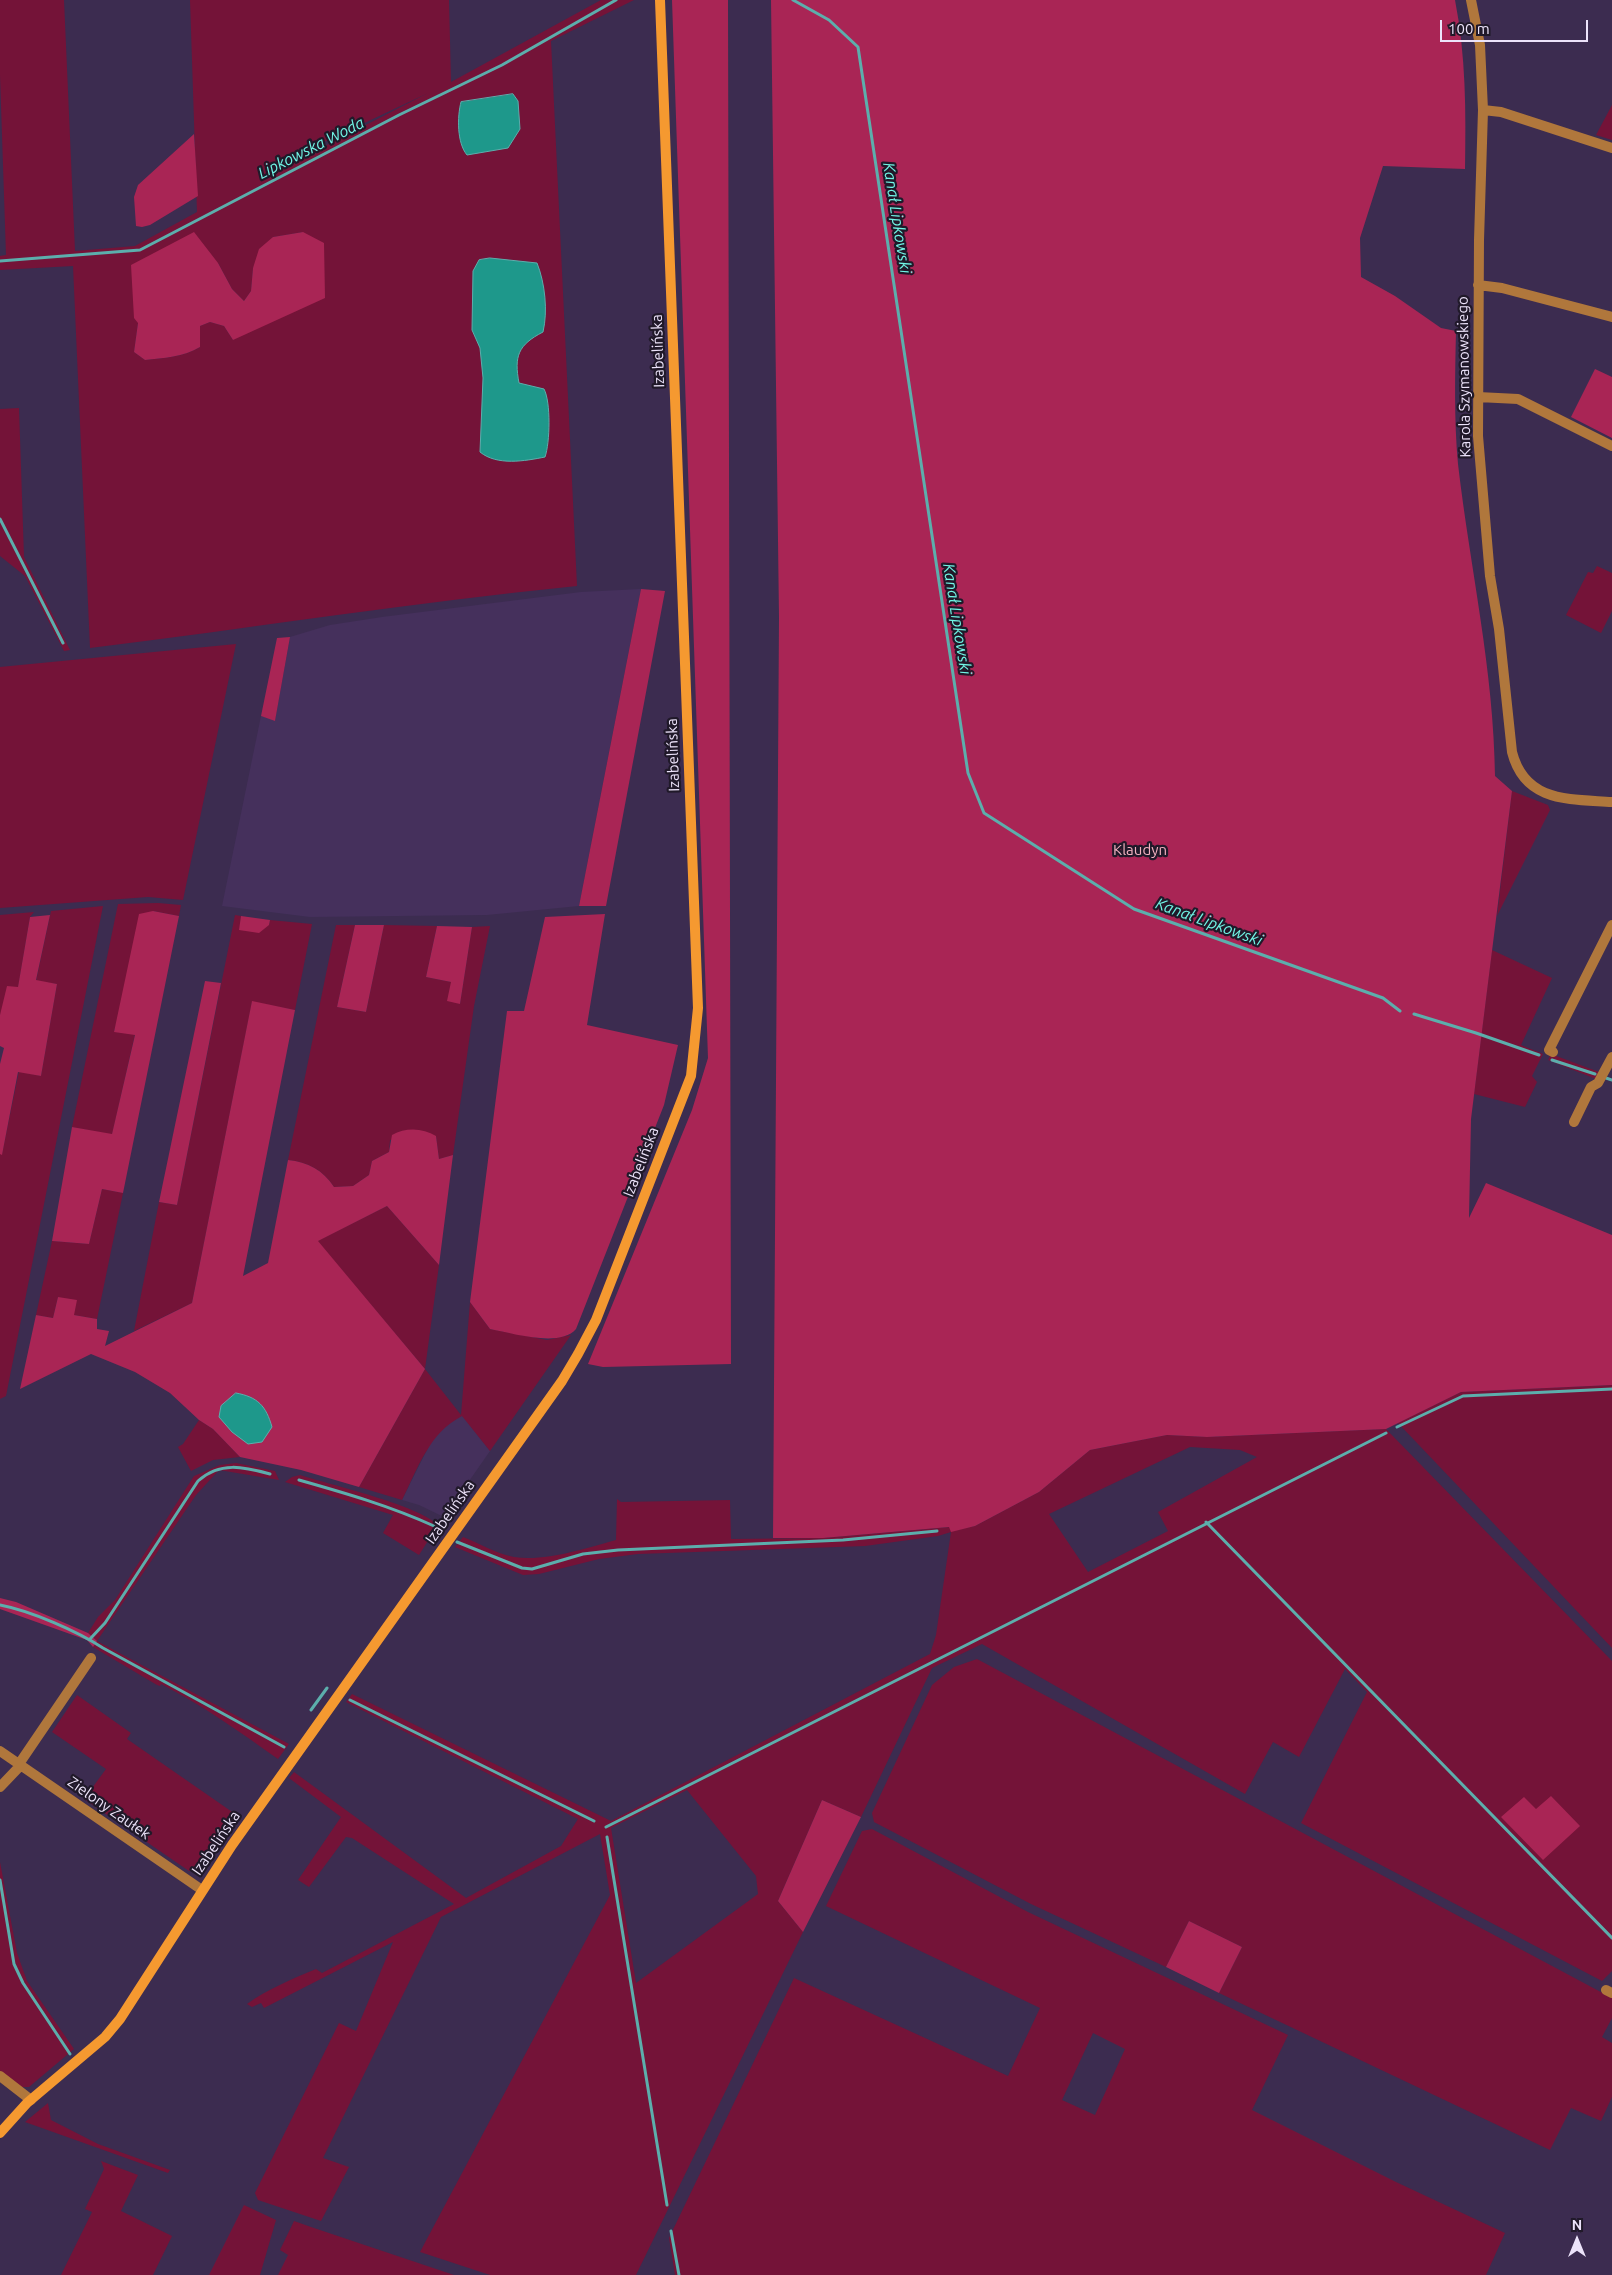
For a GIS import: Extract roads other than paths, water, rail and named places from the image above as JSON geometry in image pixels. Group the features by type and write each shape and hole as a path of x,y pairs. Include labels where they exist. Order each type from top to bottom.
{"street":[{"name":"Izabelińska","path":"0,2133 31,2100 112,2030 202,1890 320,1720 539,1413 578,1354 596,1320 691,1076 697,999 660,0"},
{"name":"Karola Szymanowskiego","path":"1470,0 1480,45 1483,110 1478,285 1478,436 1483,517 1499,629 1512,752 1515,765 1525,779 1544,793 1560,798 1612,802"},
{"path":"1483,110 1502,112 1612,148"},
{"path":"1478,285 1502,288 1612,317"},
{"path":"1478,397 1513,397 1612,446"},
{"path":"1553,1052 1549,1050 1612,925"},
{"path":"1574,1122 1591,1087 1598,1083 1612,1057"},
{"path":"0,1788 20,1764 91,1658"},
{"name":"Zielony Zaułek","path":"0,1751 202,1890"},
{"path":"0,2076 31,2100"}],"waterway":[{"name":"Lipkowska Woda","path":"0,261 140,250 399,115 502,65 616,0"},
{"name":"Kanał Lipkowski","path":"793,0 829,20 858,47 968,773 984,813 1134,909 1383,998 1400,1011"},
{"path":"0,519 63,643"},
{"name":"Kanał Lipkowski","path":"1414,1014 1539,1055"},
{"name":"Kanał Lipkowski","path":"1552,1060 1595,1074"},
{"name":"Kanał Lipkowski","path":"1606,1078 1612,1080"},
{"path":"1397,1427 1463,1396 1612,1389"},
{"path":"606,1827 1386,1433"},
{"path":"90,1639 105,1623 198,1481 215,1470 232,1467 270,1474"},
{"path":"299,1480 384,1506 434,1526"},
{"path":"1206,1522 1612,1938"},
{"path":"457,1542 522,1568 532,1569 583,1554 618,1550 843,1540 937,1531"},
{"path":"0,1605 53,1622 80,1635 284,1747"},
{"path":"311,1710 327,1688"},
{"path":"350,1700 594,1821"},
{"path":"607,1837 667,2205"},
{"path":"0,1880 14,1964 23,1983 70,2054"},
{"path":"671,2231 679,2275"}],"park label":[{"name":"Klaudyn","path":"1140,850"}]}
